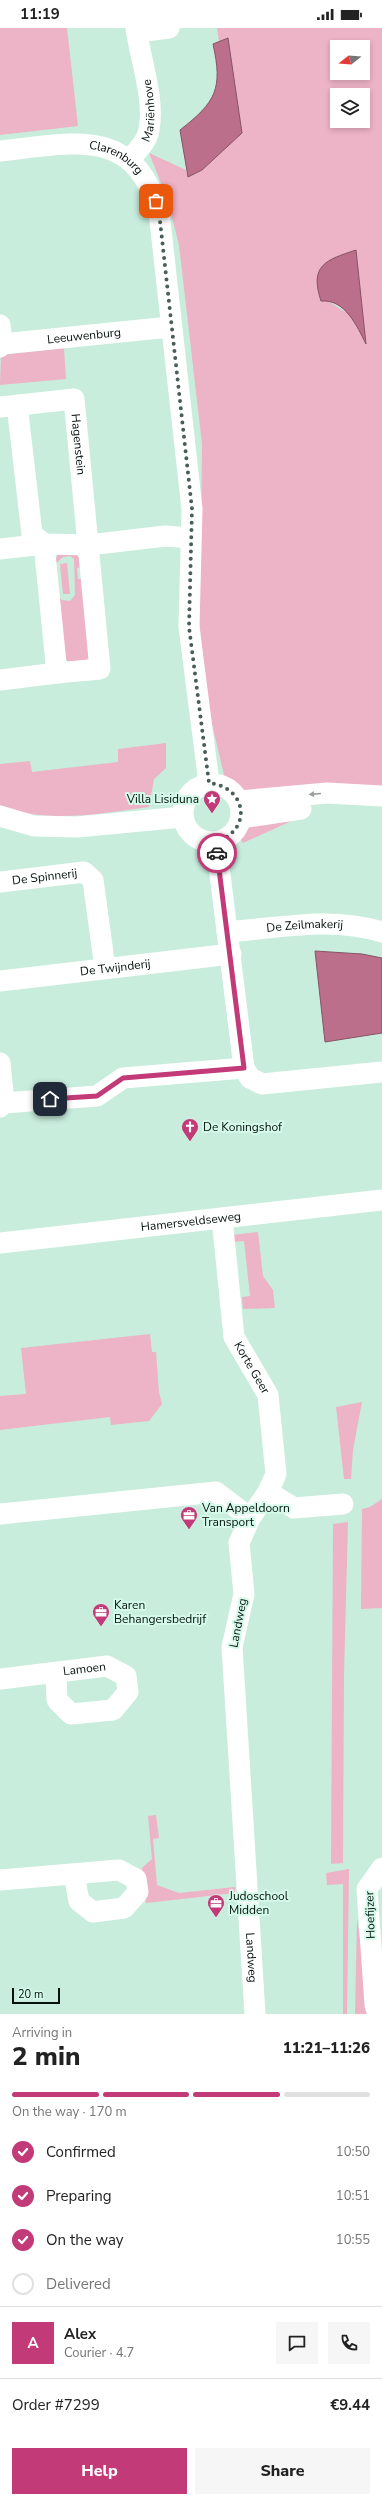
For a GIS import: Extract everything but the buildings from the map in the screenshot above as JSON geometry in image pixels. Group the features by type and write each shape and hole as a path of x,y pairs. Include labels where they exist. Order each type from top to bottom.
{"street":[{"name":"Mariënhove","path":"129,160 142,146 149,130 148,90 137,30 168,28"},
{"name":"Clarenburg","path":"0,151 92,144 112,150 129,160 141,172 152,189 159,212 170,327 192,509 189,627 209,783"},
{"name":"Leeuwenburg","path":"1,339 170,327"},
{"name":"Hagenstein","path":"0,680 100,669 74,400 8,406 32,534 44,544"},
{"path":"0,549 44,544 89,545 165,536 191,538"},
{"path":"44,544 58,673"},
{"path":"209,783 221,784 232,791 240,809 232,834 216,842 205,842 194,837 186,828 182,817 183,805 188,795 197,787 209,783"},
{"path":"240,809 327,793 382,796"},
{"path":"240,809 333,806 382,808"},
{"path":"0,816 34,826 77,827 182,817"},
{"path":"216,842 244,1068 250,1078 262,1084 382,1072"},
{"name":"De Spinnerij","path":"0,882 84,872 93,880 105,968"},
{"name":"De Zeilmakerij","path":"227,932 326,922 364,926 382,932"},
{"name":"De Twijnderij","path":"0,981 231,954"},
{"path":"0,1063 2,1105 97,1096 123,1078 244,1068"},
{"name":"Hamersveldseweg","path":"0,1243 382,1200"},
{"name":"Korte Geer","path":"222,1218 234,1337 268,1395 276,1474 268,1492 250,1518"},
{"path":"0,1514 216,1492 250,1518"},
{"path":"268,1492 294,1508 344,1504"},
{"name":"Landweg","path":"250,1518 239,1543 244,1594 232,1647 255,2014"},
{"name":"Lamoen","path":"0,1679 56,1672"},
{"name":"Hoefijzer","path":"378,2014 375,2006 367,1889 382,1868"},
{"path":"0,1880 74,1874"}],"shaded area":[{"path":"0,28 67,28 78,126 0,135"},
{"path":"217,28 382,28 382,789 247,791 233,789 225,779 208,707 197,601 201,540 202,444 179,245 167,198 149,153 186,170 188,177 202,170 242,133 228,39 219,42","holes":["356,251 366,343 350,315 328,301"]},
{"path":"228,38 242,133 202,170 188,177 180,130 202,111 214,93 217,72 213,44"},
{"path":"356,250 366,344 359,329 349,315 337,304 321,301 318,289 317,279 323,266 336,257"},
{"path":"64,348 66,379 0,385 1,355"},
{"path":"75,553 81,560 82,567 77,568 78,579 83,579 89,658 83,662 71,663 65,659 59,597 62,600 70,601 75,595 74,559 70,556 63,557 53,566 58,554"},
{"path":"67,563 70,594 63,594 60,564"},
{"path":"166,743 166,768 154,779 149,807 74,816 55,816 36,815 0,805 0,764 30,761 32,772 118,762 118,749"},
{"path":"311,812 243,843 240,839 241,829 251,822"},
{"path":"315,951 362,954 382,958 382,1033 325,1042"},
{"path":"258,1232 263,1276 273,1290 275,1308 243,1309 242,1297 250,1296 244,1241 231,1242 231,1235"},
{"path":"150,1334 152,1352 156,1352 159,1392 162,1404 149,1421 111,1425 110,1417 0,1430 0,1396 26,1394 21,1348"},
{"path":"362,1402 353,1450 351,1479 344,1479 336,1407"},
{"path":"382,1499 382,1608 361,1609 362,1509 370,1507"},
{"path":"348,1522 344,1675 343,1863 331,1864 333,1524"},
{"path":"156,1815 159,1838 153,1839 157,1885 179,1893 235,1887 235,1893 146,1903 142,1868 152,1859 148,1816"},
{"path":"349,1869 347,2014 343,2014 343,1884 327,1885 326,1873"},
{"path":"357,1918 371,2014 355,2014"}],"way so far":[{"path":"156,201 159,212 170,327 192,509 189,627 209,783 221,784 232,791 239,800 241,818 238,827 232,834 225,839 216,842 217,853"}],"place":[{"name":"Villa Lisiduna","path":"212,814"},
{"name":"De Koningshof","path":"190,1142"},
{"name":"Van Appeldoorn Transport","path":"189,1530"},
{"name":"Karen Behangersbedrijf","path":"101,1627"},
{"name":"Judoschool Midden","path":"216,1918"}],"route":[{"path":"50,1099 97,1096 123,1078 244,1068 231,954 217,853"}]}
